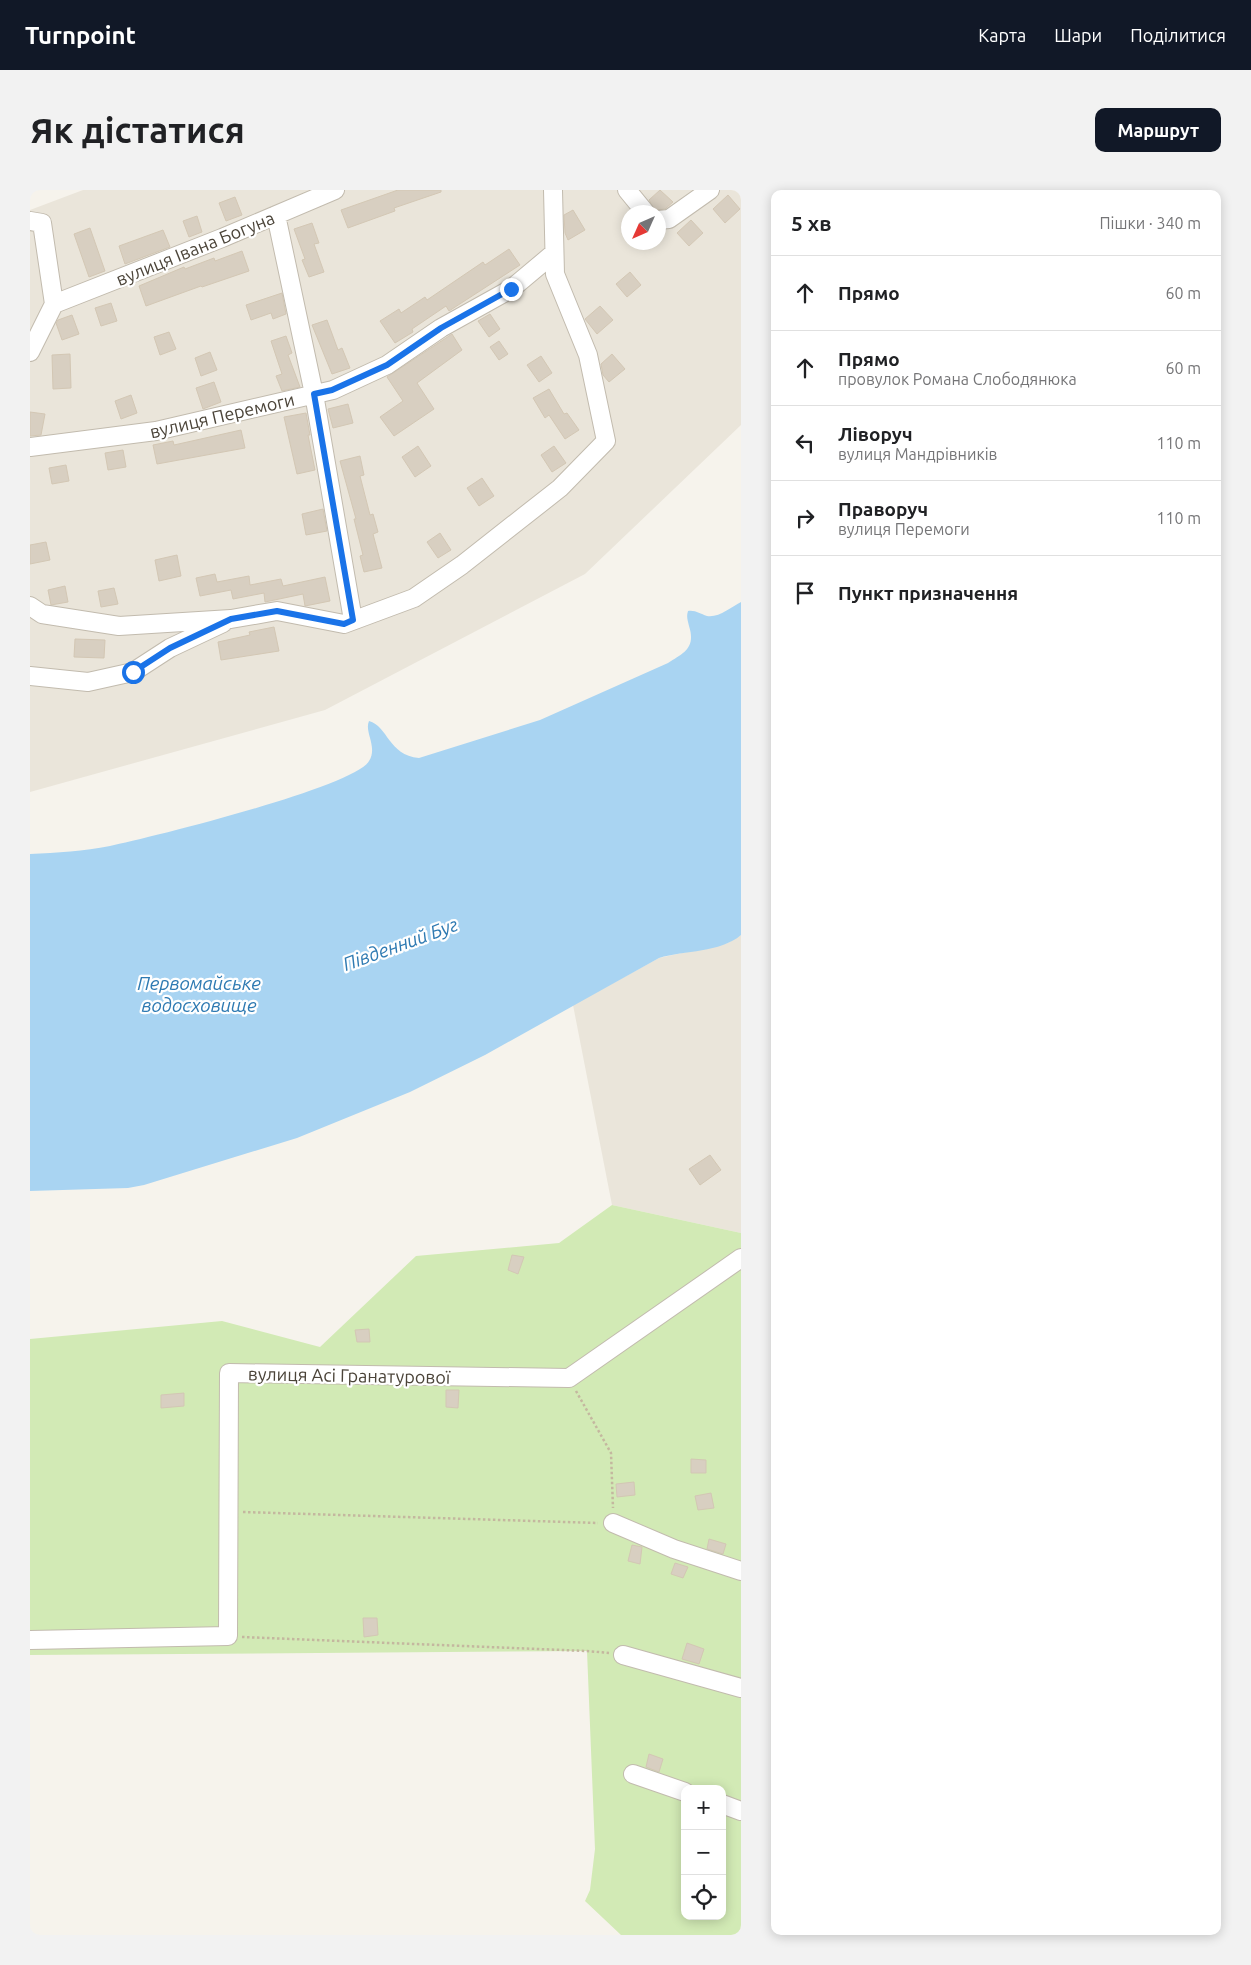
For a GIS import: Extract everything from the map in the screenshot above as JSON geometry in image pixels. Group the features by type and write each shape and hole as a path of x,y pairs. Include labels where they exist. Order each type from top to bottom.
{"street":[{"name":"вулиця Івана Богуна","path":"54,304 222,238 335,190"},
{"path":"30,606 42,614 119,626 231,619 277,611 344,624 414,598 462,565 560,488 606,441 588,355 555,274 553,190"},
{"path":"627,190 639,205"},
{"path":"666,219 710,190"},
{"path":"276,215 314,394 353,620"},
{"path":"30,352 54,304 36,222"},
{"name":"вулиця Перемоги","path":"30,447 156,431 332,390 387,365 441,328 511,289 554,253"},
{"path":"30,676 88,682 133,672 170,648 231,619"},
{"path":"569,1378 741,1258"},
{"name":"вулиця Асі Гранатурової","path":"30,1640 228,1636 229,1374 569,1378"},
{"path":"613,1523 674,1549 741,1570"},
{"path":"622,1655 741,1688"},
{"path":"633,1774 681,1791"},
{"path":"726,1805 741,1811"}],"path":[{"path":"228,1511 613,1523 612,1453 569,1378"},
{"path":"242,1637 587,1651 622,1655"}],"shaded area":[{"path":"83,190 741,190 741,425 585,574 325,710 30,792 30,210"},
{"path":"741,935 741,1233 612,1205 573,1005 659,958 728,943"}],"green space":[{"path":"612,1205 741,1233 741,1935 621,1935 585,1901 590,1890 595,1849 587,1651 30,1655 30,1339 222,1321 320,1347 416,1256 559,1243"}],"water":[{"name":"Первомайське водосховище","path":"741,602 741,935 733,941 713,948 659,958 485,1055 410,1092 297,1138 144,1185 128,1188 30,1191 30,854 110,846 248,810 328,784 355,772 369,761 372,745 368,730 369,721 380,728 401,752 419,758 540,720 668,663 684,653 691,640 687,617 688,611 711,616 720,614"}],"building":[{"path":"398,190 441,190 441,192 394,208 395,211 348,228 341,210"},
{"path":"660,190 673,202 666,208 666,205 652,205 649,200"},
{"path":"728,195 740,209 725,223 713,209"},
{"path":"235,197 242,215 226,221 219,203"},
{"path":"573,210 585,230 568,240 565,233 564,215"},
{"path":"197,216 202,232 189,237 183,221"},
{"path":"691,220 703,233 689,246 677,233"},
{"path":"312,223 319,243 314,244 324,272 309,277 302,260 305,259 294,229"},
{"path":"90,228 105,271 89,277 74,234"},
{"path":"163,230 170,247 125,264 119,246"},
{"path":"509,249 520,265 449,311 446,306 412,329 413,332 395,343 380,321 399,309 401,313 425,297 427,300 483,262 485,265"},
{"path":"242,251 249,271 146,306 139,286 184,267 185,269 214,258 215,261"},
{"path":"630,272 641,285 627,297 616,284"},
{"path":"282,293 286,314 273,319 271,313 251,320 246,305"},
{"path":"111,303 117,321 101,326 95,308"},
{"path":"600,306 613,320 597,334 585,319"},
{"path":"490,314 500,329 489,337 478,321"},
{"path":"72,315 79,334 62,340 56,323 58,320"},
{"path":"327,320 338,350 342,348 350,368 332,374 312,325"},
{"path":"169,332 176,349 160,355 154,337"},
{"path":"452,334 462,350 417,383 434,409 394,436 380,417 403,401 387,377"},
{"path":"286,336 292,353 288,355 300,387 282,391 276,376 282,374 271,341"},
{"path":"499,341 508,354 499,360 490,347"},
{"path":"210,352 217,370 201,376 195,358"},
{"path":"70,354 71,388 53,389 52,355"},
{"path":"612,354 625,369 609,382 603,375 601,364"},
{"path":"541,356 552,373 539,382 527,365"},
{"path":"214,382 221,402 203,409 196,388"},
{"path":"549,389 564,414 567,413 579,430 565,439 549,415 545,418 533,398"},
{"path":"131,395 137,413 121,419 115,401"},
{"path":"348,404 353,423 333,428 328,409"},
{"path":"30,412 45,414 41,435 30,436"},
{"path":"306,413 315,470 297,474 284,417"},
{"path":"241,430 245,448 157,464 153,445 173,441 174,445"},
{"path":"418,446 431,466 415,477 402,457"},
{"path":"554,446 566,463 552,472 541,455"},
{"path":"123,450 126,467 108,470 105,453"},
{"path":"360,456 364,475 360,476 370,515 373,514 378,532 373,534 382,568 364,572 360,556 363,555 354,519 356,519 340,461"},
{"path":"66,465 69,481 52,484 49,468"},
{"path":"482,478 494,496 479,506 467,488"},
{"path":"323,509 327,531 306,535 302,514"},
{"path":"440,533 451,550 438,558 427,542"},
{"path":"46,542 50,560 30,564 30,545"},
{"path":"177,555 181,576 159,581 155,560"},
{"path":"215,574 217,582 249,576 250,585 281,579 283,586 325,577 330,601 305,606 303,594 265,602 264,593 233,599 231,590 200,596 196,578"},
{"path":"65,586 68,602 51,605 48,590"},
{"path":"114,588 118,604 101,607 98,591"},
{"path":"274,627 279,651 221,660 218,642 250,635 249,632"},
{"path":"75,639 105,640 104,658 74,657"},
{"path":"710,1155 721,1170 700,1185 689,1169"},
{"path":"512,1255 524,1257 518,1274 508,1270"},
{"path":"369,1329 370,1342 357,1342 355,1330"},
{"path":"446,1390 459,1390 458,1408 446,1407"},
{"path":"184,1393 184,1406 161,1408 161,1395"},
{"path":"691,1459 706,1460 706,1473 691,1473"},
{"path":"634,1482 635,1495 617,1497 616,1484"},
{"path":"711,1493 714,1508 698,1510 695,1496"},
{"path":"709,1539 726,1544 723,1554 707,1549"},
{"path":"632,1545 642,1547 640,1564 628,1561"},
{"path":"675,1563 688,1567 683,1578 671,1574"},
{"path":"363,1618 377,1618 378,1635 364,1637"},
{"path":"687,1643 704,1649 699,1664 682,1659"},
{"path":"649,1754 663,1759 659,1772 646,1767"}],"route":[{"path":"133,672 170,648 231,619 277,611 344,624 353,620 353,610 314,394 332,390 387,365 441,328 511,289"}],"water label":[{"name":"Південний Буг","path":"400,944"}]}
